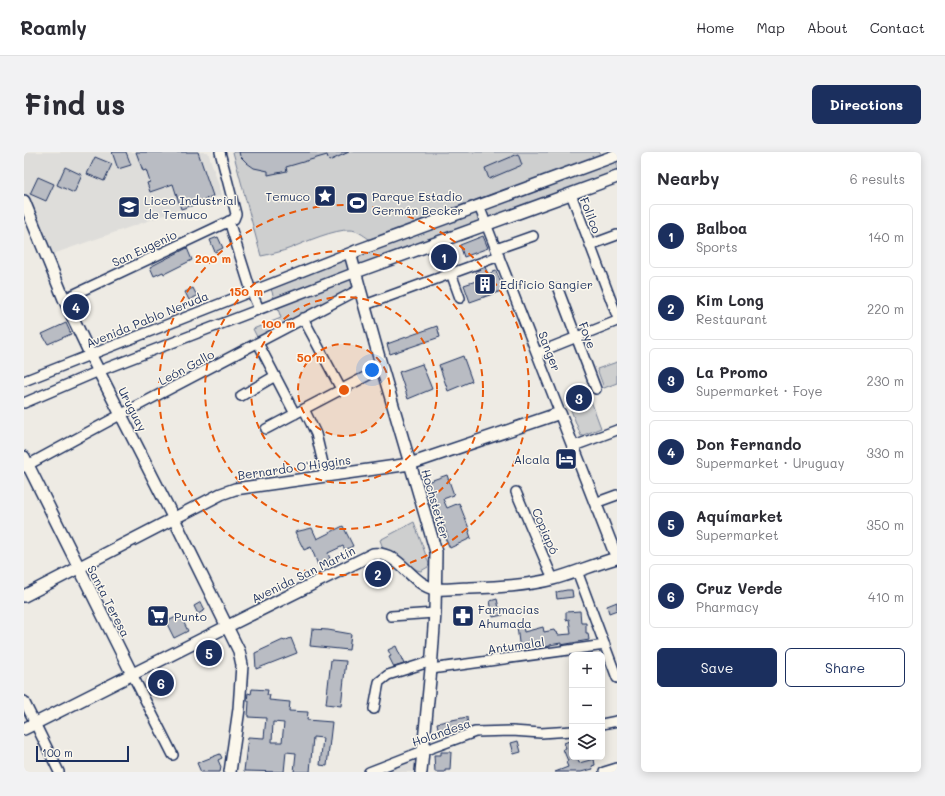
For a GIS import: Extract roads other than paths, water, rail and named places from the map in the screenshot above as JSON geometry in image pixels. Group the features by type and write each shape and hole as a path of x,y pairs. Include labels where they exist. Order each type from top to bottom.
{"main road":[{"name":"Avenida Pablo Neruda","path":"354,251 617,155"},
{"path":"356,272 617,177"},
{"name":"Uruguay","path":"24,201 27,218 91,356 100,371 120,415 228,626 239,652 242,665 236,733 230,772"},
{"name":"Hochstetter","path":"354,251 351,257 435,548 435,613 432,665 421,772"},
{"name":"Sanger","path":"560,413 616,554"},
{"name":"Bernardo O'Higgins","path":"24,596 221,494 242,487 410,464 560,413"},
{"name":"Santa Teresa","path":"25,463 132,674"},
{"name":"Avenida San Martín","path":"24,729 374,554 389,556 418,580 435,589"},
{"path":"435,589 490,587 552,579 605,561 616,554"},
{"path":"408,571 424,575 436,571"}],"street":[{"path":"220,152 236,214 232,220 251,291 259,309"},
{"name":"Folilco","path":"570,194 617,316"},
{"name":"Sanger","path":"479,206 560,413"},
{"name":"San Eugenio","path":"64,299 232,220"},
{"name":"Folilco","path":"590,245 617,235"},
{"path":"365,305 451,273 533,236"},
{"name":"Avenida Pablo Neruda","path":"24,381 91,356 354,251"},
{"path":"24,403 100,371 356,272"},
{"path":"451,273 460,298"},
{"name":"León Gallo","path":"25,463 360,289"},
{"name":"Foye","path":"558,289 596,389"},
{"path":"303,318 341,390"},
{"path":"537,353 617,321"},
{"path":"258,343 294,414"},
{"path":"266,429 382,368"},
{"path":"241,396 275,376"},
{"path":"304,409 316,434 326,476"},
{"path":"574,446 617,430"},
{"name":"Copiapó","path":"516,492 552,579"},
{"path":"595,503 617,495"},
{"path":"577,571 617,678"},
{"path":"391,616 435,613"},
{"name":"Antumalal","path":"374,709 380,682 388,675 432,665 605,645"},
{"name":"Santa Teresa","path":"132,674 173,756"},
{"path":"24,701 59,772"},
{"path":"605,723 617,721"},
{"name":"Holandesa","path":"369,772 475,732 512,731 541,733 569,731"},
{"path":"604,772 617,768"}],"place":[{"name":"Temuco","path":"325,196"},
{"name":"Parque Estadio Germán Becker","path":"357,203"},
{"name":"Liceo Industrial de Temuco","path":"129,207"},
{"name":"Balboa","path":"444,257"},
{"name":"Edificio Sangier","path":"485,284"},
{"name":"Don Fernando","path":"76,307"},
{"name":"La Promo","path":"579,398"},
{"name":"Alcala","path":"566,459"},
{"name":"Kim Long","path":"378,574"},
{"name":"Punto","path":"158,616"},
{"name":"Farmacias Ahumada","path":"463,616"},
{"name":"Aquímarket","path":"209,653"},
{"name":"Cruz Verde","path":"161,683"}]}
